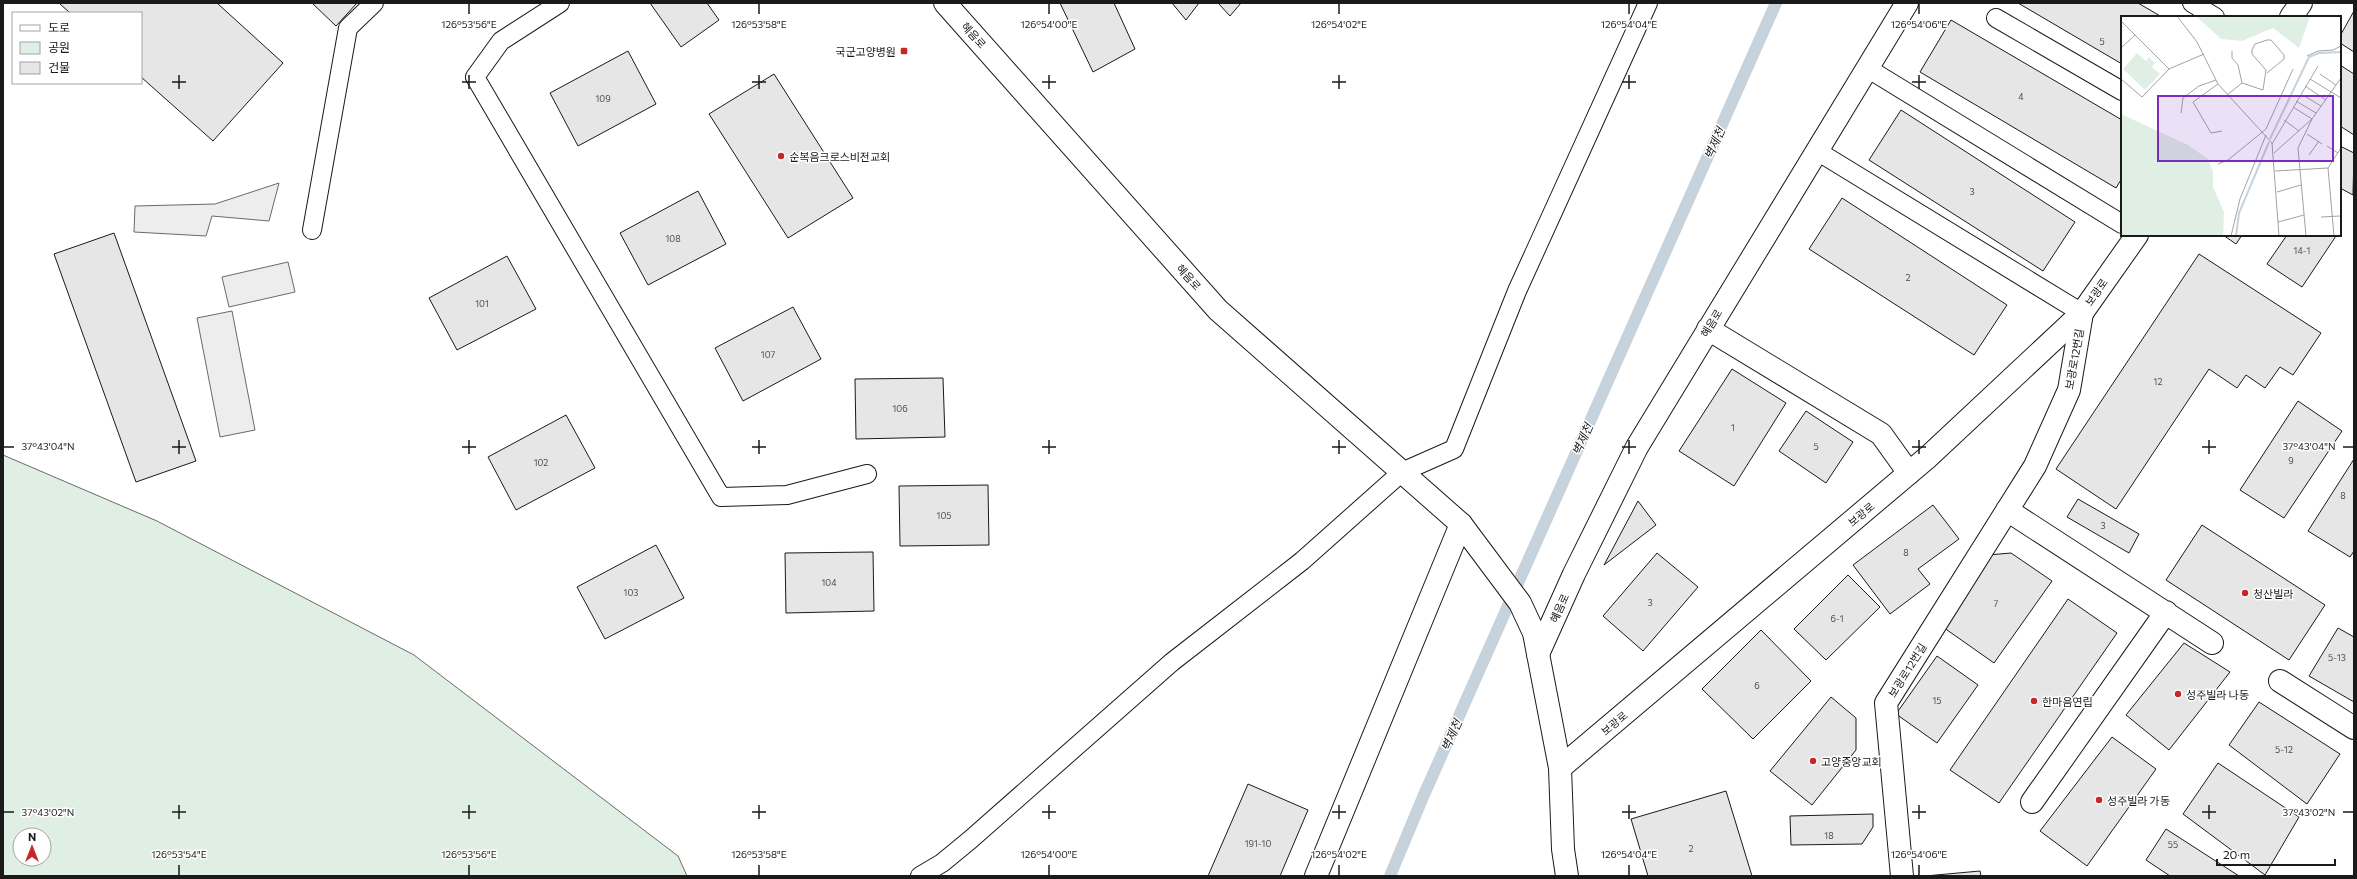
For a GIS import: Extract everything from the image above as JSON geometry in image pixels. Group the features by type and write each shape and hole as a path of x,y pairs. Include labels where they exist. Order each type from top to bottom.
{"street":[{"name":"혜음로","path":"945,3 1218,310 1461,524 1520,603 1534,633 1538,654"},
{"name":"혜음로","path":"1538,654 1574,574 1637,448 1708,328 1907,3"},
{"path":"2292,16 2300,3"},
{"name":"보광로","path":"1560,768 1909,473 2082,313 2136,236"},
{"name":"보광로12번길","path":"1902,876 1886,703 2035,466 2069,390 2082,313"},
{"path":"1708,328 1881,434 1909,473"},
{"path":"2007,510 2212,643"},
{"path":"1316,876 1461,524"},
{"path":"2032,802 2166,612"},
{"path":"1538,654 1560,768 1564,849 1567,876"},
{"path":"2280,681 2354,728"}],"lane":[{"path":"312,230 348,28 374,3"},
{"path":"560,3 501,41 475,77 721,497 787,495 867,474"},
{"path":"920,876 942,863 970,840 1172,662 1302,561 1402,472 1454,449 1517,291 1648,3"},
{"path":"2192,3 2212,16"},
{"path":"1996,18 2121,90"},
{"path":"1867,68 2121,223"},
{"path":"1817,151 2082,313"}],"green space":[{"path":"3,455 157,521 414,655 678,856 687,876 3,876"}],"shaded area":[{"path":"279,183 269,221 212,216 206,236 134,232 135,206 215,204"},
{"path":"288,262 295,292 229,307 222,277"},
{"path":"232,311 255,430 220,437 197,318"}],"building":[{"path":"59,3 217,3 283,63 213,141 142,78 142,12 69,12"},
{"path":"312,3 357,3 336,26"},
{"path":"650,3 707,3 719,20 681,47"},
{"path":"1060,3 1114,3 1135,49 1093,72"},
{"path":"1172,3 1199,3 1186,20"},
{"path":"1218,3 1241,3 1230,16"},
{"path":"2018,3 2138,3 2160,16 2121,16 2121,63"},
{"path":"2354,11 2354,52 2341,44 2341,34"},
{"path":"1951,20 2121,119 2121,180 2116,188 1920,72"},
{"path":"628,51 656,104 578,146 550,93"},
{"path":"2341,66 2354,74 2354,135 2341,127"},
{"name":"순복음크로스비전교회","path":"774,74 853,198 788,238 709,114"},
{"path":"1901,110 2075,222 2043,271 1869,160"},
{"path":"2341,146 2354,153 2353,195 2341,189"},
{"path":"698,191 726,244 648,285 620,233"},
{"path":"1842,198 2007,305 1974,355 1809,249"},
{"path":"114,233 196,461 136,482 54,254"},
{"path":"2224,236 2241,236 2236,244"},
{"path":"2286,236 2336,236 2302,287 2267,264"},
{"path":"2199,254 2321,333 2293,375 2280,367 2265,388 2246,375 2237,388 2209,369 2116,509 2056,469"},
{"path":"507,256 536,309 457,350 429,298"},
{"path":"793,307 821,359 743,401 715,348"},
{"path":"1732,369 1786,403 1734,486 1679,451"},
{"path":"943,378 945,437 856,439 855,379"},
{"path":"2298,401 2342,431 2284,518 2240,490"},
{"path":"1806,411 1853,442 1826,483 1779,451"},
{"path":"566,415 595,468 516,510 488,457"},
{"path":"2354,459 2354,551 2350,557 2308,531"},
{"path":"988,485 989,545 900,546 899,486"},
{"path":"2078,499 2139,534 2129,553 2067,517"},
{"path":"1638,501 1656,525 1604,565"},
{"path":"1933,505 1959,539 1918,569 1930,584 1890,614 1853,565"},
{"name":"청산빌라","path":"2202,525 2325,605 2289,660 2166,580"},
{"path":"656,545 684,598 605,639 577,587"},
{"path":"873,552 874,611 786,613 785,553"},
{"path":"1657,553 1698,587 1643,651 1603,616"},
{"path":"2011,553 2052,581 1994,663 1940,625 1988,555"},
{"path":"1848,575 1880,607 1826,660 1794,629"},
{"name":"한마음연립","path":"2068,599 2117,633 1999,803 1950,770"},
{"path":"2338,628 2354,637 2354,702 2309,676"},
{"path":"1761,630 1811,681 1753,739 1702,689"},
{"name":"성주빌라 나동","path":"2184,643 2230,672 2169,750 2126,715"},
{"path":"1937,656 1978,685 1937,743 1896,714"},
{"name":"고양중앙교회","path":"1831,697 1856,718 1856,750 1812,805 1770,771"},
{"path":"2259,702 2340,754 2307,804 2229,745"},
{"name":"성주빌라 가동","path":"2112,737 2156,769 2087,866 2040,831"},
{"path":"2218,763 2299,817 2265,875 2183,814"},
{"path":"1248,784 1308,810 1280,876 1208,876"},
{"path":"1726,791 1752,876 1648,876 1631,819"},
{"path":"1873,814 1873,827 1862,844 1791,845 1790,816"},
{"path":"2166,829 2239,876 2170,876 2146,860"},
{"path":"1980,871 1981,876 1925,876"}],"waterway":[{"name":"벽제천","path":"1390,876 1423,797 1776,3"}],"place":[{"name":"국군고양병원","path":"904,51"},
{"name":"순복음크로스비전교회","path":"781,156"},
{"name":"청산빌라","path":"2245,593"},
{"name":"성주빌라 나동","path":"2178,694"},
{"name":"한마음연립","path":"2034,701"},
{"name":"고양중앙교회","path":"1813,761"},
{"name":"성주빌라 가동","path":"2099,800"}]}
